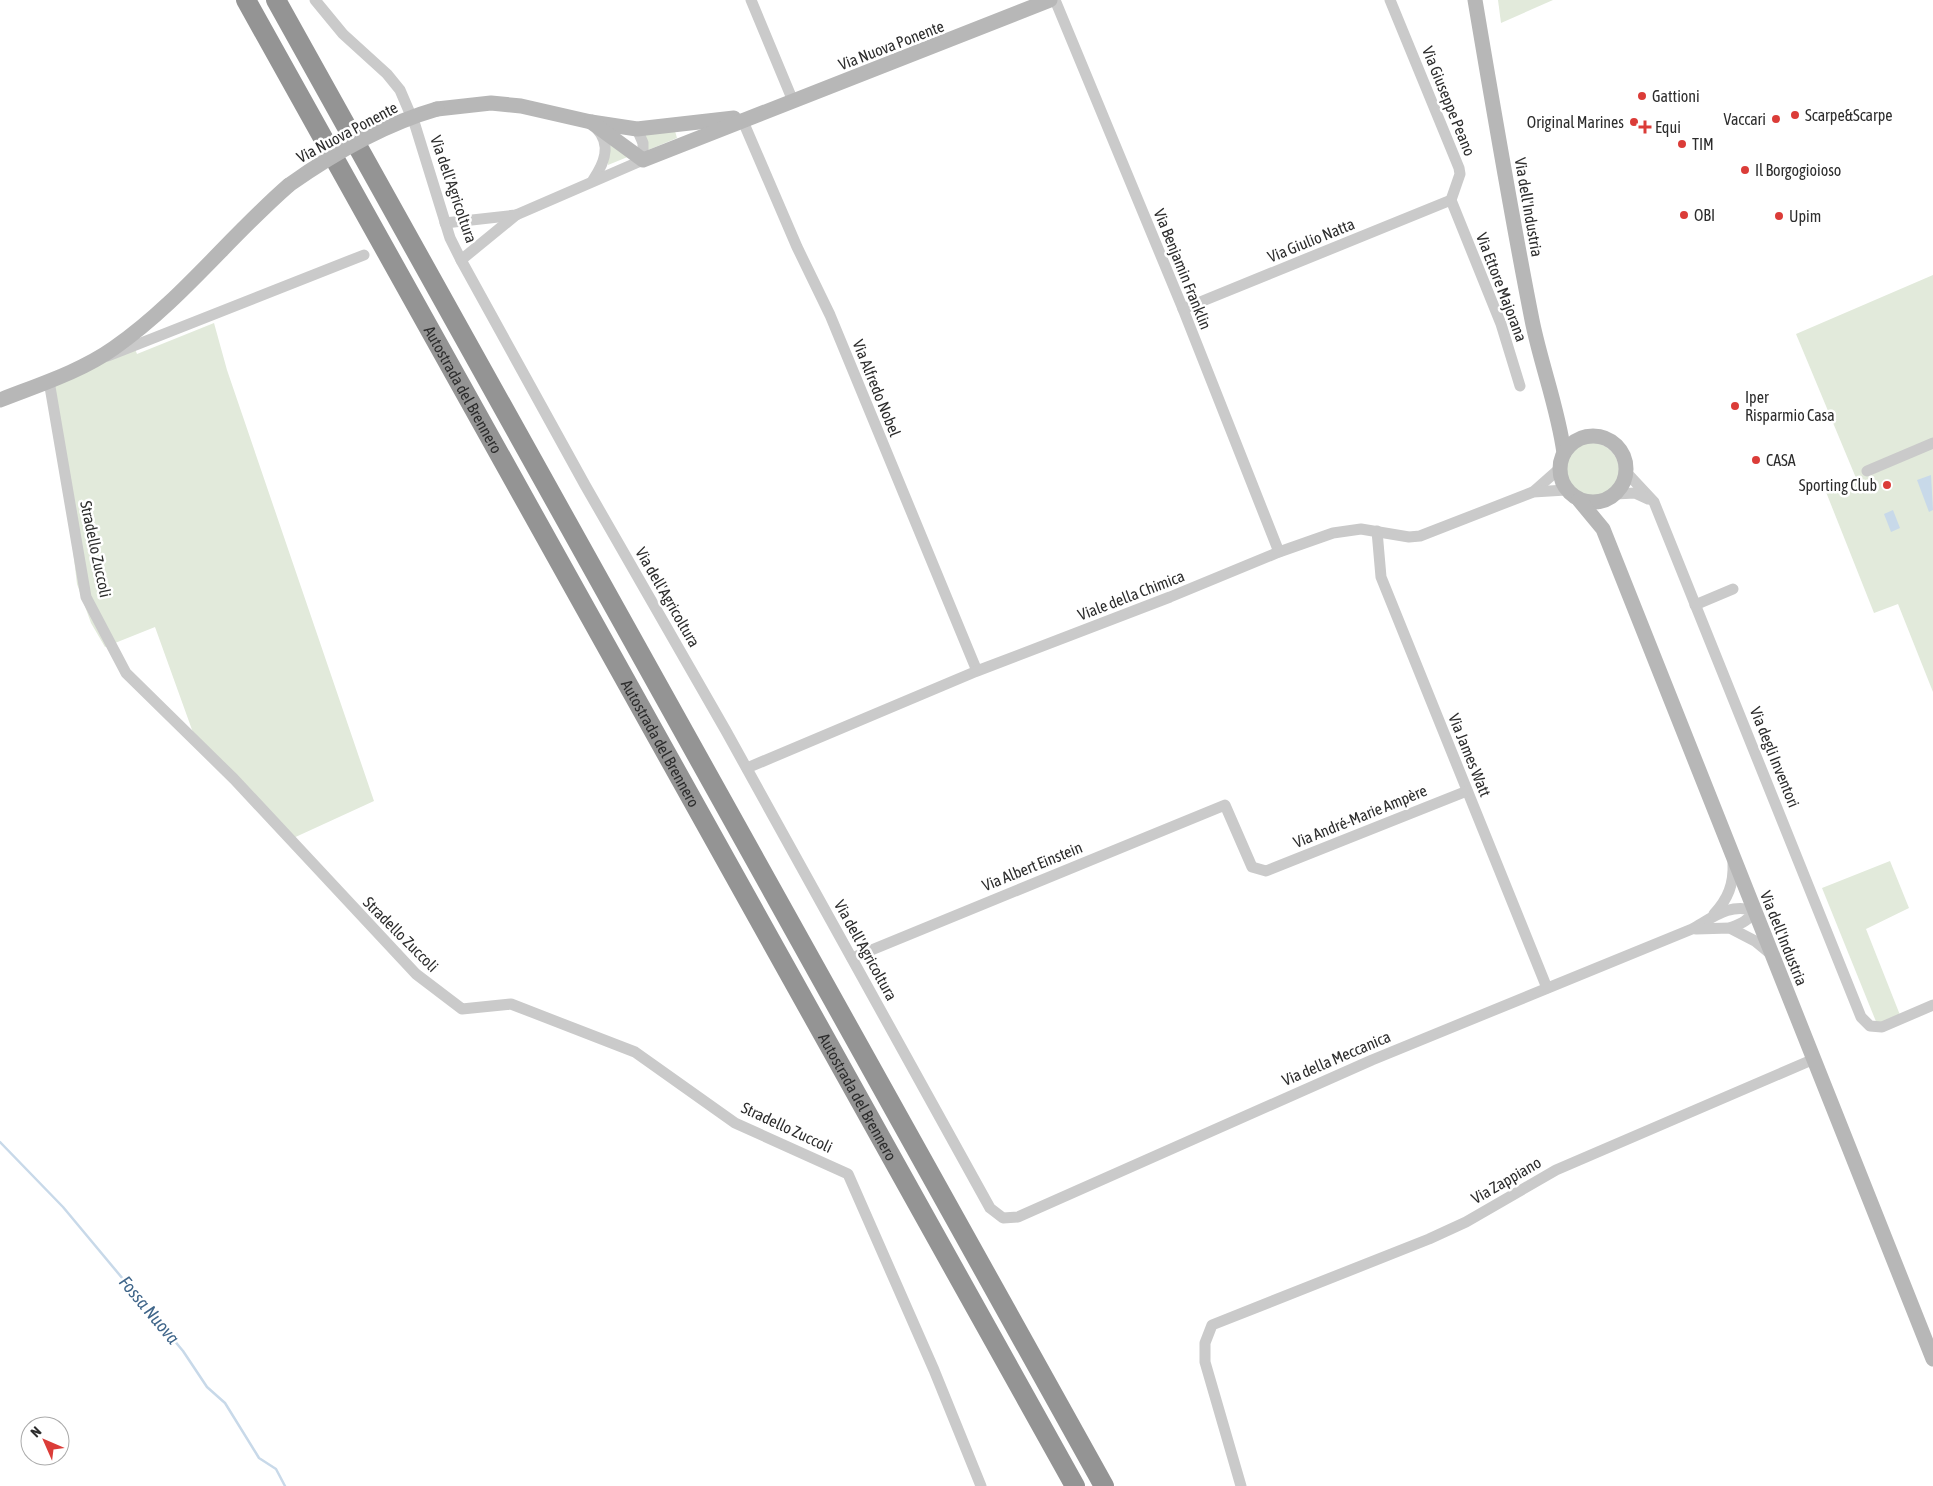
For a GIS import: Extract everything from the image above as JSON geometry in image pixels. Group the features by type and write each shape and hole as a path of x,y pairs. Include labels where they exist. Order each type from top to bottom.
{"highway":[{"name":"Autostrada del Brennero","path":"246,0 1075,1486"},
{"name":"Autostrada del Brennero","path":"276,0 1104,1486"}],"street":[{"name":"Via dell'Agricoltura","path":"315,0 338,28 387,74 400,90 415,125 445,223 461,260 585,485 747,768 990,1208 996,1214"},
{"path":"751,0 792,101"},
{"name":"Via Nuova Ponente","path":"516,215 593,180 742,119 1050,0"},
{"name":"Via Benjamin Franklin","path":"1055,0 1183,309 1279,552"},
{"name":"Via Giuseppe Peano","path":"1390,0 1459,168 1460,174 1451,200"},
{"name":"Via dell'Industria","path":"1474,0 1540,361 1559,418 1564,453"},
{"name":"Via Nuova Ponente","path":"94,361 114,349 148,322 289,185 378,132 415,116 437,109 491,103 521,106 591,122 637,129 676,126 708,119 742,119"},
{"name":"Via Alfredo Nobel","path":"742,119 797,247 830,315 977,671"},
{"path":"591,122 643,160"},
{"path":"591,122 601,133 605,152 605,160 593,180"},
{"path":"676,126 686,142"},
{"path":"637,129 644,143 643,160"},
{"name":"Via Giulio Natta","path":"1183,309 1451,200"},
{"name":"Via Ettore Majorana","path":"1451,200 1501,324 1520,386"},
{"path":"445,223 516,215"},
{"path":"461,260 516,215"},
{"name":"Via Nuova Ponente","path":"0,400 364,255"},
{"name":"Stradello Zuccoli","path":"48,381 86,597 126,673 234,780 416,974 462,1009 511,1004 635,1052 735,1123 848,1174 934,1370 981,1486"},
{"path":"1559,418 1584,437"},
{"path":"1603,529 1613,495 1621,488 1626,472 1624,457 1615,444 1606,438 1584,437 1569,446 1564,453 1559,469 1566,490 1579,500 1596,502 1613,495 1635,493 1654,502"},
{"path":"1867,471 1933,444"},
{"name":"Viale della Chimica","path":"1533,492 1559,469"},
{"name":"Via degli Inventori","path":"1626,472 1654,502 1858,1012 1865,1023 1875,1027 1882,1027 1933,1005"},
{"name":"Viale della Chimica","path":"747,768 977,671 1161,601 1279,552 1341,531 1361,529 1409,537 1420,536 1533,492 1566,490"},
{"name":"Via dell'Industria","path":"1579,500 1603,529 1933,1360"},
{"name":"Via James Watt","path":"1377,531 1381,577 1547,988"},
{"path":"1695,605 1733,589"},
{"name":"Via André-Marie Ampère","path":"1225,805 1252,867 1266,871 1467,790"},
{"name":"Via Albert Einstein","path":"852,958 1225,805"},
{"name":"Via della Meccanica","path":"1692,929 1714,914 1727,897 1733,878 1732,857"},
{"name":"Via della Meccanica","path":"996,1214 1002,1218 1018,1217 1372,1060 1692,929 1735,907 1745,907 1754,910 1751,916 1742,924 1730,928 1692,929"},
{"name":"Via della Meccanica","path":"1730,928 1755,941 1772,956"},
{"name":"Via Zappiano","path":"1241,1486 1206,1362 1205,1343 1212,1325 1429,1239 1466,1222 1556,1170 1814,1058"}],"green space":[{"path":"1498,0 1553,0 1501,23"},
{"path":"675,131 677,138 648,150 644,134"},
{"path":"608,140 630,156 608,165"},
{"name":"Sporting Club","path":"1933,275 1933,692 1898,604 1874,613 1826,492 1856,478 1796,334"},
{"path":"214,323 227,370 374,801 289,840 200,752 155,627 105,647 91,623 77,584 52,375 133,344 137,354"},
{"path":"1587,443 1597,443 1607,447 1615,455 1619,470 1615,485 1607,493 1597,497 1587,497 1577,493 1569,485 1565,475 1565,465 1569,455 1577,447"},
{"path":"1890,861 1909,908 1866,929 1900,1015 1877,1024 1822,888"}],"water":[{"path":"1931,475 1933,510 1929,512 1917,480"},
{"path":"1893,510 1900,528 1891,532 1884,514"}],"waterway":[{"name":"Fossa Nuova","path":"0,1142 63,1207 183,1351 207,1387 225,1403 259,1458 276,1469 285,1486"}],"place":[{"name":"Gattioni","path":"1642,96"},
{"name":"Scarpe&Scarpe","path":"1795,115"},
{"name":"Vaccari","path":"1776,119"},
{"name":"Original Marines","path":"1634,122"},
{"name":"Equi","path":"1645,127"},
{"name":"TIM","path":"1682,144"},
{"name":"Il Borgogioioso","path":"1745,170"},
{"name":"OBI","path":"1684,215"},
{"name":"Upim","path":"1779,216"},
{"name":"Iper Risparmio Casa","path":"1735,406"},
{"name":"CASA","path":"1756,460"},
{"name":"Sporting Club","path":"1887,485"}]}
